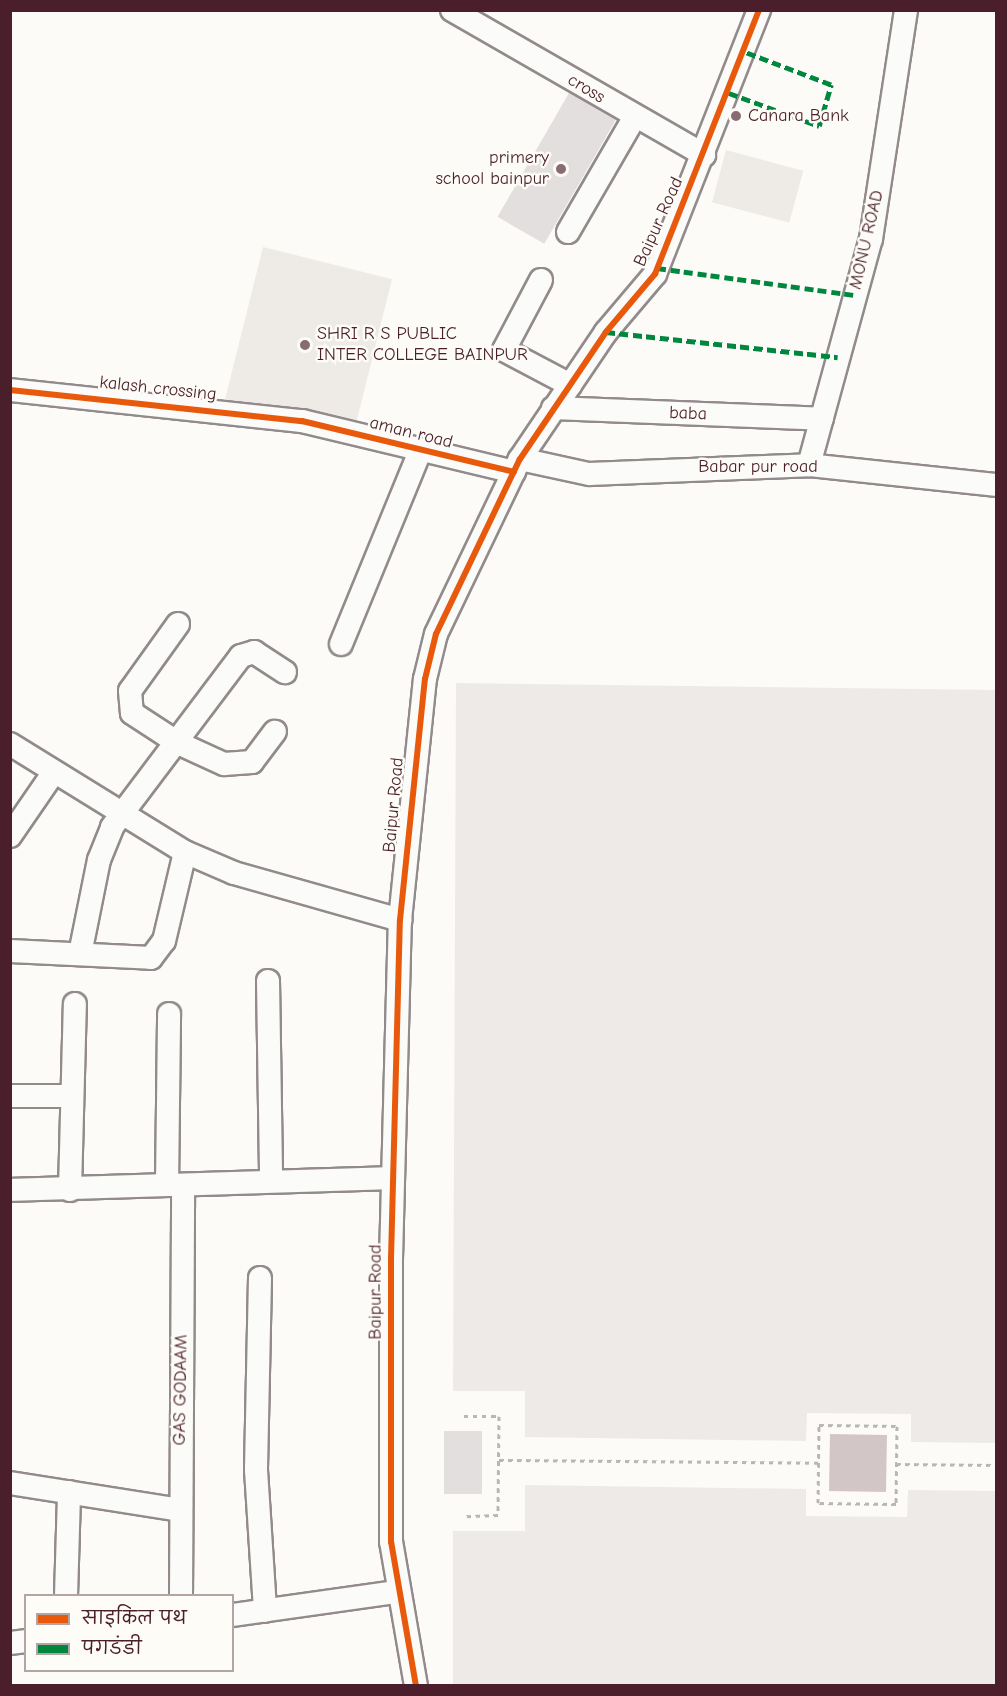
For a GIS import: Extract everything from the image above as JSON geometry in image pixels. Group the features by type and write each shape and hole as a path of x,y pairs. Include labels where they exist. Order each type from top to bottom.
{"street":[{"name":"Baipur Road","path":"416,1686 396,1592 391,1542 392,1178 400,920 425,679 436,634 517,465 553,408 655,274 704,155 759,10"},
{"name":"MONU ROAD","path":"809,465 871,239 906,10"},
{"name":"cross","path":"465,13 634,118 704,155"},
{"path":"568,232 634,118"},
{"path":"541,280 504,350 570,385"},
{"name":"kalash crossing","path":"10,390 302,421"},
{"name":"baba","path":"553,408 822,419"},
{"name":"aman road","path":"302,421 420,450 517,465"},
{"path":"340,644 420,450"},
{"name":"Babar pur road","path":"517,465 615,475 706,466 809,465 996,485"},
{"path":"178,624 127,700 132,713 178,743 240,766 252,762 275,732"},
{"path":"80,954 104,841 124,813 247,652 261,654 285,672"},
{"path":"10,744 185,852 234,873 400,920"},
{"path":"10,836 54,772"},
{"path":"10,951 80,954 136,960 159,952 185,852"},
{"path":"268,981 271,1181"},
{"path":"70,1190 75,1004"},
{"name":"GAS GODAAM","path":"169,1014 175,1185 181,1594"},
{"path":"10,1096 72,1095"},
{"path":"10,1190 70,1190 392,1178"},
{"path":"260,1278 256,1470 265,1611"},
{"path":"10,1483 180,1510"},
{"path":"66,1594 69,1492"},
{"path":"234,1615 396,1592"}],"path":[{"path":"464,1416 499,1416 498,1515 465,1516"},
{"path":"819,1425 897,1426 896,1504 818,1503 819,1463 819,1425"},
{"path":"499,1460 819,1463"},
{"path":"896,1464 996,1465"}],"shaded area":[{"path":"726,150 803,171 789,223 712,202"},
{"name":"SHRI R S PUBLIC INTER COLLEGE BAINPUR","path":"263,247 392,279 351,443 222,411"},
{"path":"456,683 996,690 996,1443 911,1442 911,1414 807,1413 806,1441 525,1437 525,1391 453,1391"},
{"path":"830,1434 887,1435 886,1492 829,1491"},
{"path":"525,1485 806,1489 806,1516 907,1517 908,1490 996,1491 996,1685 453,1685 453,1531 525,1531"}],"building":[{"name":"primery school bainpur","path":"569,93 616,120 544,244 498,217"},
{"path":"444,1431 482,1431 482,1494 444,1494"}],"marked path":[{"path":"729,93 819,126 831,85 744,52"},
{"path":"657,268 855,295"},
{"path":"606,332 838,357"}],"cycle path":[{"path":"416,1686 391,1542 391,1259 400,920 425,679 436,634 520,459 606,332 655,274 759,10"},
{"path":"10,390 302,421 514,472"}],"place":[{"name":"Canara Bank","path":"736,116"},
{"name":"primery school bainpur","path":"561,169"},
{"name":"SHRI R S PUBLIC INTER COLLEGE BAINPUR","path":"305,345"}]}
